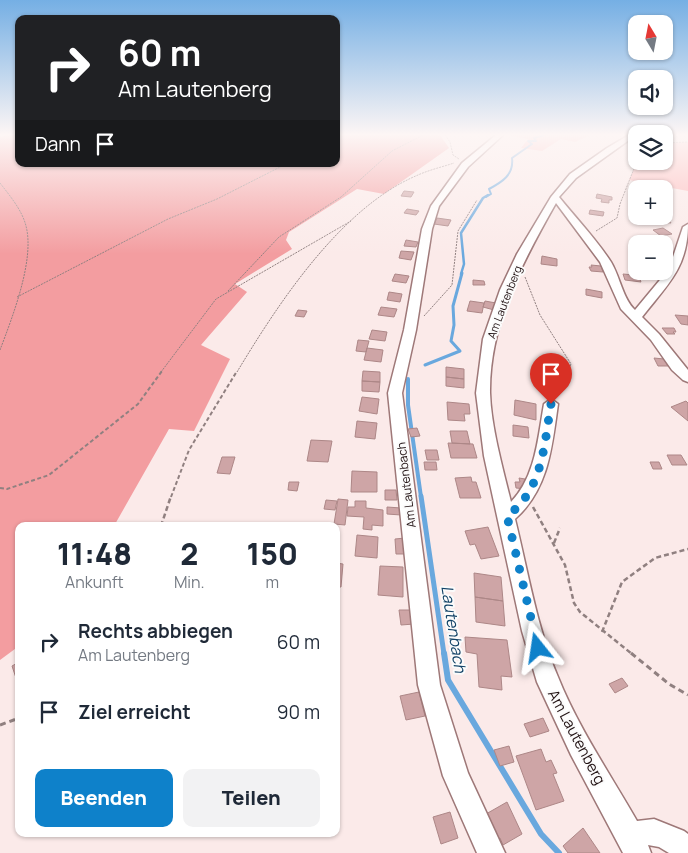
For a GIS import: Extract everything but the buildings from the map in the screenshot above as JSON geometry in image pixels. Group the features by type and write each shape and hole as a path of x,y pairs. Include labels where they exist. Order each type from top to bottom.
{"street":[{"name":"Am Lautenbach","path":"458,175 435,206 427,229 410,330 396,393 429,685 456,776 492,853"},
{"name":"Am Lautenberg","path":"575,175 555,197 515,270 489,339 483,393 492,456 532,631 548,682 580,746 634,845"},
{"path":"555,197 610,269 625,307 688,377"},
{"path":"636,317 674,270 688,227"},
{"path":"507,516 519,507 540,470 551,404"},
{"name":"Am Lautenberg","path":"634,845 640,831 655,831 669,836 688,850"}],"path":[{"path":"17,298 168,219 217,200 265,175"},
{"path":"226,293 279,237 310,215 341,197 366,175"},
{"path":"162,522 185,458 284,298 353,220 405,181 418,175"},
{"path":"586,236 617,218 620,204 632,175"},
{"path":"0,183 27,226 28,248 17,298 0,350"},
{"path":"410,330 452,285 458,231 467,213 478,200"},
{"path":"0,488 6,490 49,475 138,404 216,299 353,220"},
{"path":"515,270 527,279 540,315 570,364 561,388 551,404"},
{"path":"528,494 536,515 565,565 574,602 580,612 602,632 669,684 688,695"},
{"path":"554,544 560,528"},
{"path":"602,632 622,582 655,558 687,548"},
{"path":"0,725 15,719"}],"shaded area":[{"path":"0,175 411,175 384,194 357,189 289,232 286,240 292,249 235,284 247,292 201,345 230,359 194,431 169,429 116,522 15,522 15,649 0,660"},
{"path":"631,175 688,175 688,191 673,188 673,180 629,180"}],"waterway":[{"name":"Lautenbach","path":"486,197 491,194 489,189 503,181 508,175"},
{"name":"Lautenbach","path":"461,274 464,264 461,233 483,198 488,195"},
{"name":"Lautenbach","path":"425,365 460,351 451,341 454,325 453,306 462,273"},
{"name":"Lautenbach","path":"408,379 408,405 421,497"},
{"name":"Lautenbach","path":"421,496 444,654"},
{"name":"Lautenbach","path":"444,653 448,680 541,834 559,853"}],"route":[{"path":"538,648 532,631 507,516 519,507 540,470 551,404"}]}
